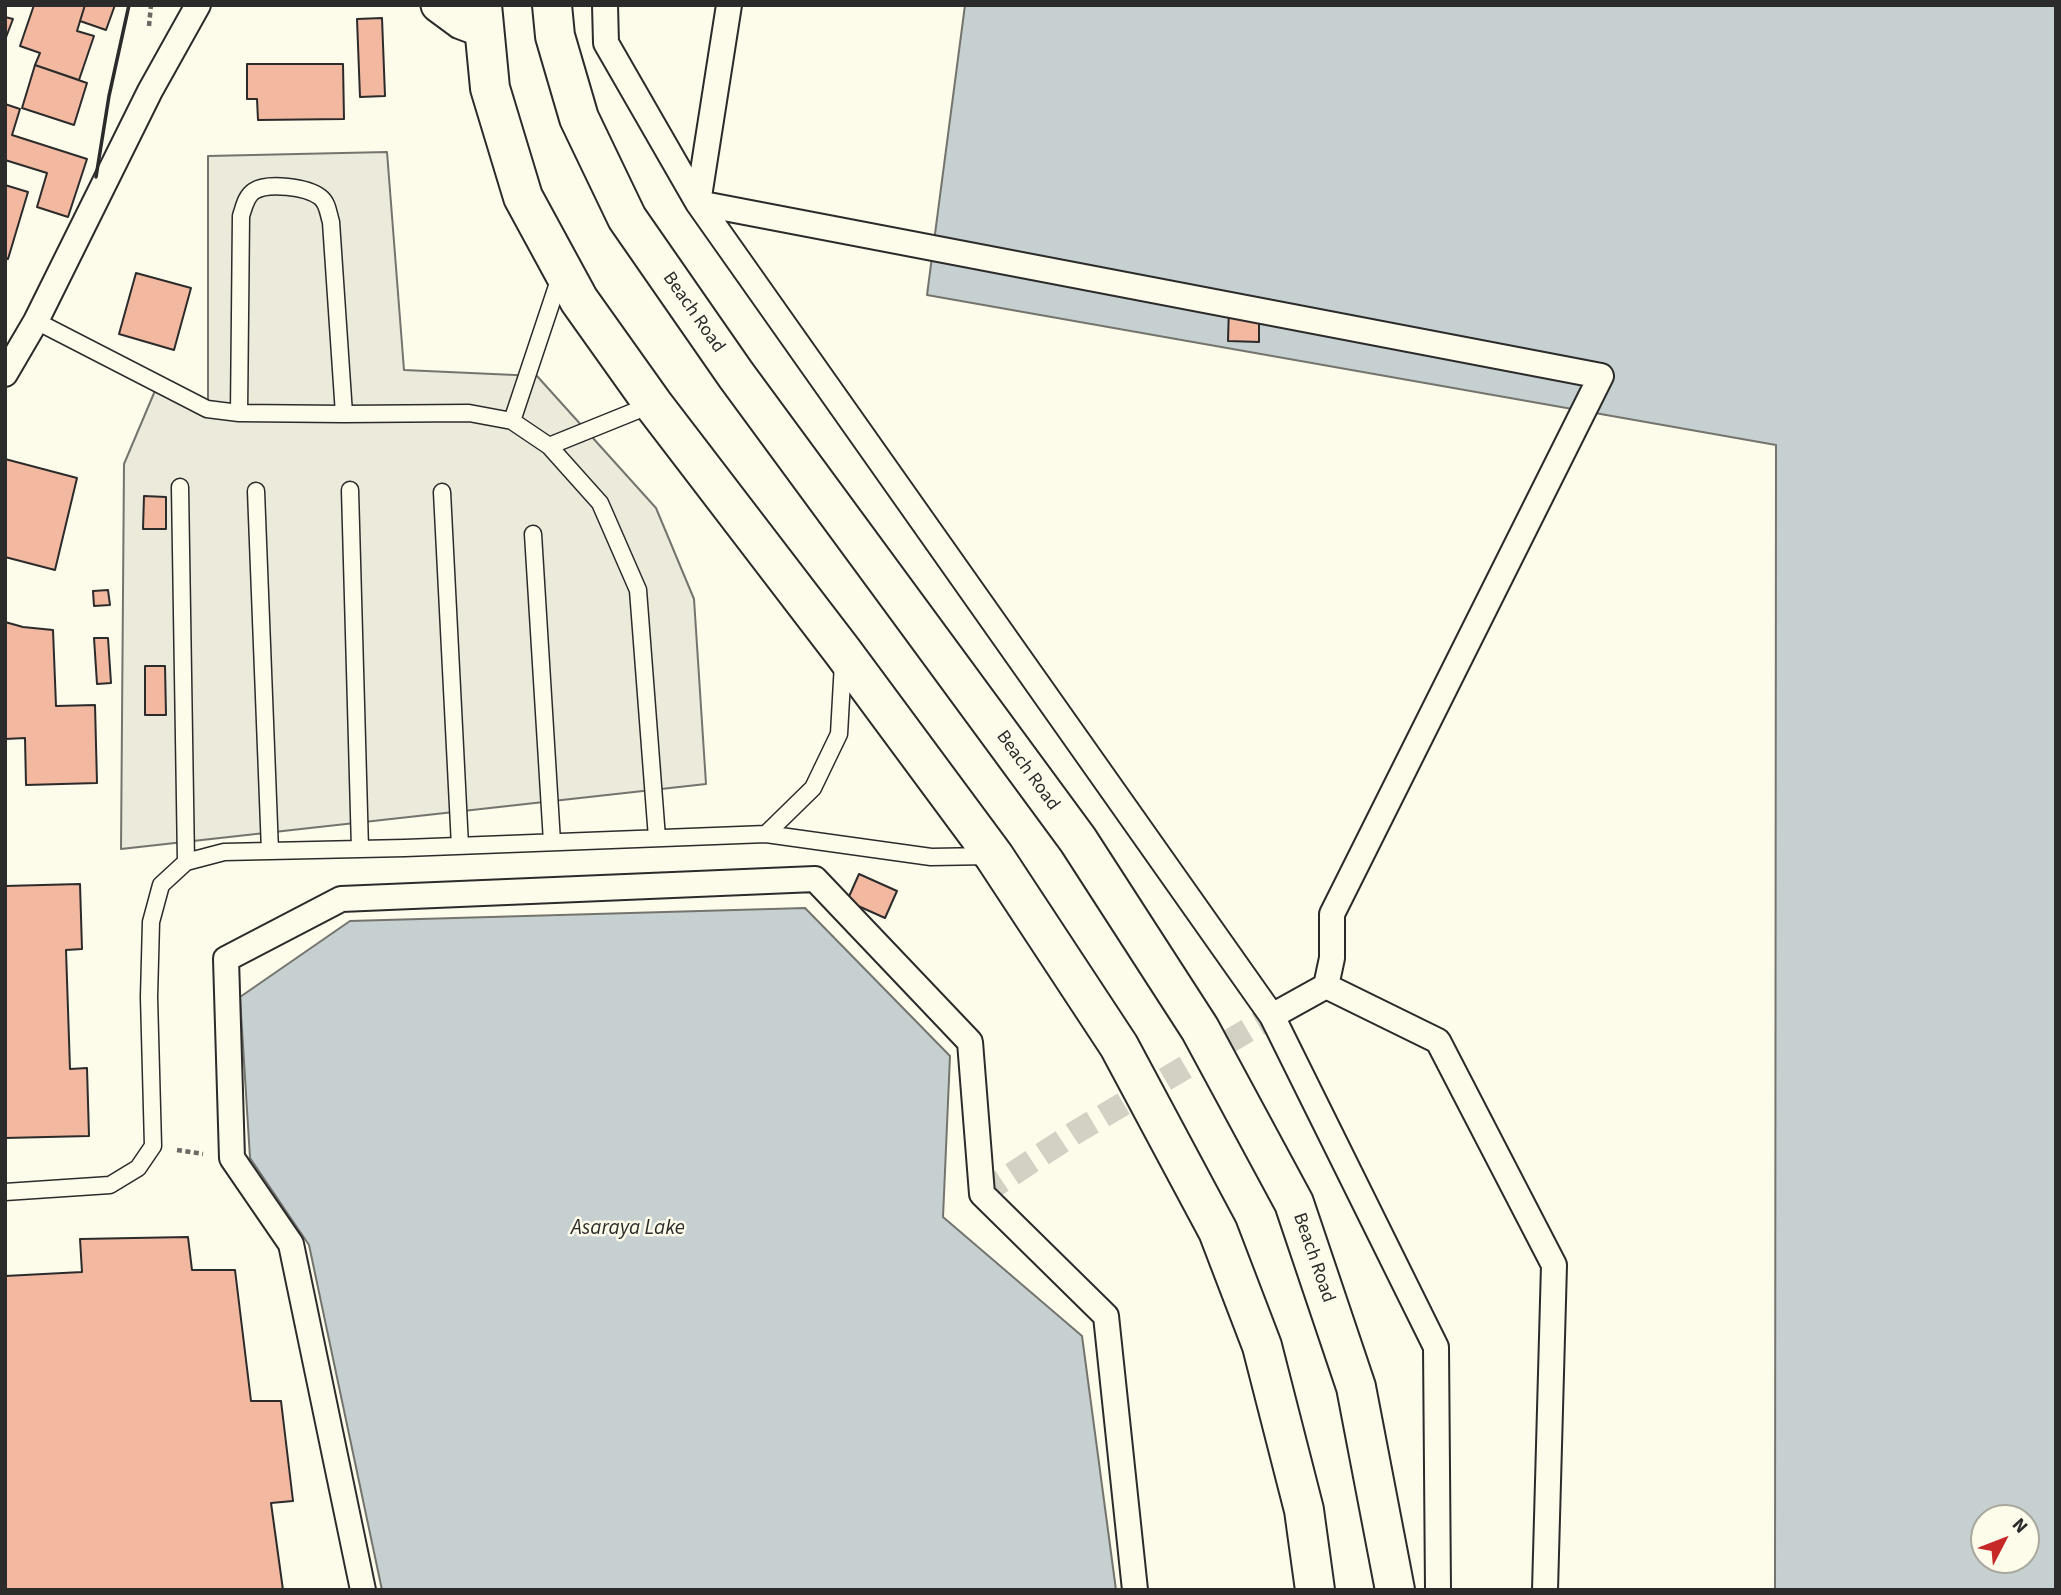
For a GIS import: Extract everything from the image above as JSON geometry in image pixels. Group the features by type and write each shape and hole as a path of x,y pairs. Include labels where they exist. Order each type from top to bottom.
{"highway":[{"name":"Beach Road","path":"552,5 555,36 579,118 627,218 736,375 1078,840 1200,1029 1294,1203 1356,1387 1395,1590"},
{"path":"483,18 490,88 523,197 579,300 653,404 843,652 994,856 1119,1046 1218,1231 1262,1346 1304,1510 1315,1590"}],"street":[{"path":"5,374 36,321 150,91 198,5"},
{"path":"438,5 461,22 483,18"},
{"path":"605,5 606,43 698,203 1272,1016 1436,1347 1438,1590"},
{"path":"698,203 730,5"},
{"path":"698,203 1601,376 1332,914 1332,958 1326,986 1272,1016"},
{"path":"363,1590 291,1244 232,1158 226,959 341,899 815,879 971,1042 982,1194 1106,1316 1135,1590"},
{"path":"1326,986 1438,1041 1554,1265 1545,1590"}],"lane":[{"path":"239,412 241,216 246,201 254,191 271,187 292,187 319,196 327,205 331,222 344,414"},
{"path":"512,421 562,271"},
{"path":"36,321 207,409 344,414 469,412 512,421 549,446 600,503 638,590 657,838"},
{"path":"549,446 653,404"},
{"path":"180,487 186,862"},
{"path":"350,490 360,849"},
{"path":"257,491 270,851"},
{"path":"442,492 460,846"},
{"path":"533,534 552,842"},
{"path":"766,834 813,789 839,734 843,652"},
{"path":"5,1192 110,1185 138,1168 153,1146 149,997 151,922 161,885 186,862 224,852 766,834 931,857 994,856"}],"path":[{"path":"153,1146 232,1158"}],"shaded area":[{"path":"387,152 404,370 537,376 656,508 694,599 706,784 121,849 124,464 157,386 208,402 208,156"}],"water":[{"path":"965,5 2056,5 2056,1590 1775,1590 1776,445 927,295"},
{"name":"Asaraya Lake","path":"805,908 950,1056 943,1217 1082,1336 1116,1590 382,1590 309,1245 250,1158 240,997 350,921"}],"building":[{"path":"34,5 85,5 77,31 94,36 79,80 35,65 40,53 20,46"},
{"path":"85,5 115,5 106,30 80,21"},
{"path":"5,17 13,19 5,40"},
{"path":"382,18 385,96 360,97 357,19"},
{"path":"247,64 343,64 344,119 258,120 257,99 247,99"},
{"path":"35,65 87,83 74,125 22,108"},
{"path":"5,104 20,109 12,135 87,159 68,217 37,207 47,173 5,160"},
{"path":"5,185 28,192 8,259 5,258"},
{"path":"136,273 191,288 174,350 119,334"},
{"path":"1229,306 1259,314 1259,342 1228,341"},
{"path":"5,459 77,478 55,570 5,557"},
{"path":"144,496 166,497 166,529 143,529"},
{"path":"108,590 110,605 94,606 93,591"},
{"path":"5,622 53,630 56,706 95,705 97,783 26,785 25,738 5,739"},
{"path":"94,638 108,638 111,683 97,684"},
{"path":"145,666 165,666 166,715 145,715"},
{"path":"859,874 897,891 885,918 847,901"},
{"path":"80,884 82,949 66,950 70,1069 87,1068 89,1136 5,1138 5,886"},
{"path":"188,1237 192,1270 235,1270 251,1401 281,1401 293,1501 271,1503 283,1590 5,1590 5,1276 82,1272 80,1239"}],"tunnel":[{"path":"982,1194 1076,1132 1272,1016"}],"wall":[{"path":"96,177 109,96 129,5"}]}
